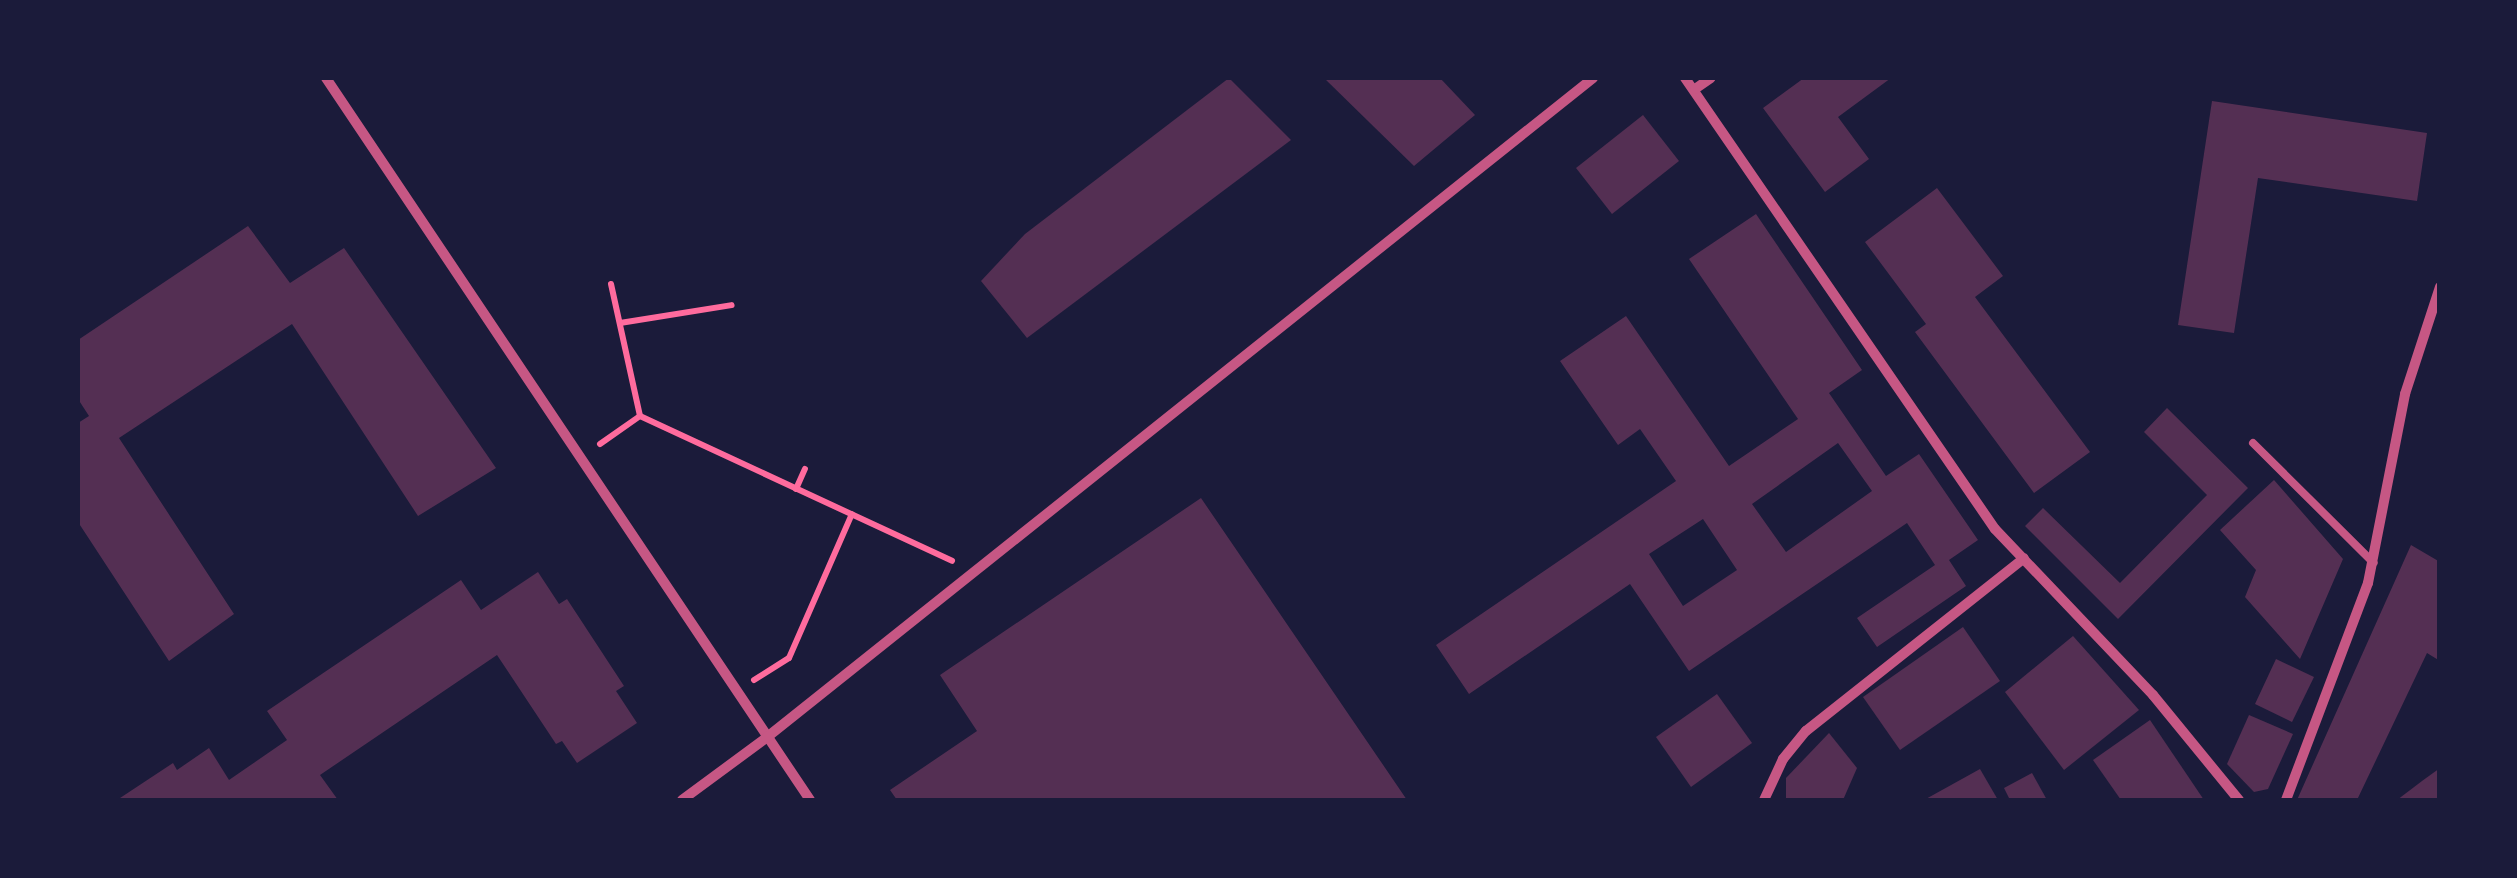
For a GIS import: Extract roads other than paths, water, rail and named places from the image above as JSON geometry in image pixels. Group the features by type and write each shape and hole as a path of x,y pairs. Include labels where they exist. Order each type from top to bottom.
{"street":[{"path":"326,78 810,800"},
{"path":"682,800 766,738 1593,78"},
{"path":"1685,78 1996,529 2154,695 2238,800"},
{"path":"1695,89 1711,78"},
{"path":"2286,800 2374,563 2404,394 2440,287"},
{"path":"1764,800 1783,759 1806,732 2024,558"}],"lane":[{"path":"2254,444 2374,563"}]}
